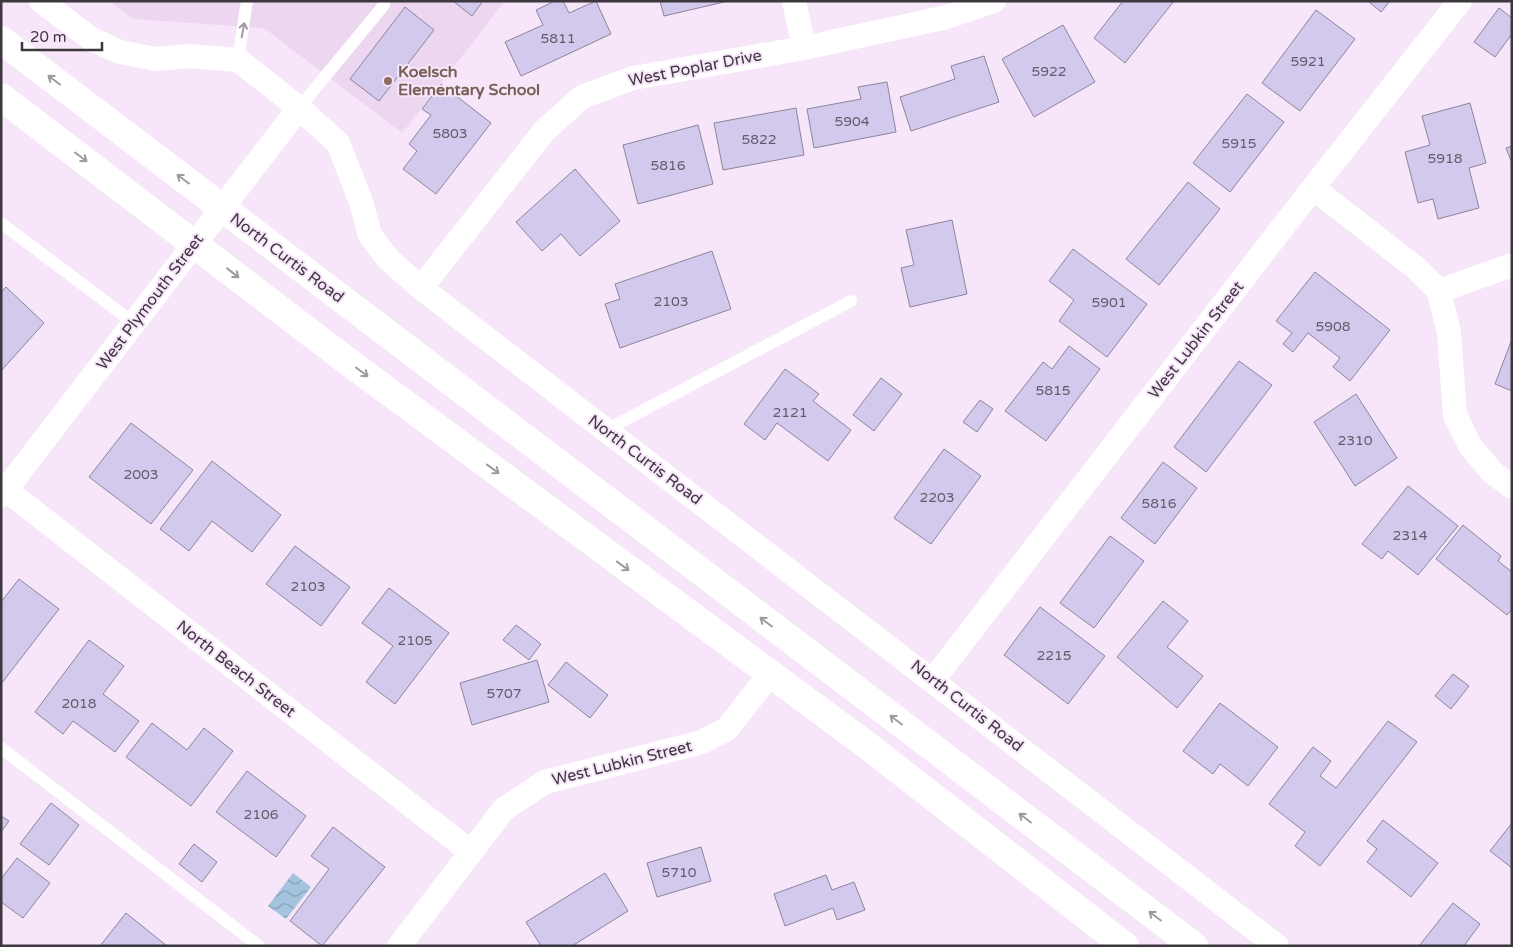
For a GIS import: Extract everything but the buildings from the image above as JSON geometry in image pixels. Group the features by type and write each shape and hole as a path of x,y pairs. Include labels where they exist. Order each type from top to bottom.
{"main road":[{"name":"North Curtis Road","path":"1,40 1194,946"},
{"path":"1,97 354,366 864,743 1125,946"}],"street":[{"path":"41,1 92,39 120,52 156,60 190,56 238,60"},
{"path":"794,1 804,48"},
{"name":"West Poplar Drive","path":"421,288 545,130 582,97 633,78 804,48 947,17 994,1"},
{"name":"West Lubkin Street","path":"933,680 1460,1"},
{"name":"North Curtis Road","path":"238,60 298,108 338,144 362,202 370,235 388,258 421,288 1277,946"},
{"name":"West Plymouth Street","path":"3,490 134,323 298,108"},
{"path":"1313,188 1416,268 1439,291 1449,332 1455,415 1470,446 1492,472 1512,487"},
{"path":"1439,291 1512,265"},
{"name":"North Beach Street","path":"3,490 471,852"},
{"name":"West Lubkin Street","path":"399,946 504,809 545,782 702,742 727,729 770,674"}],"lane":[{"path":"238,60 247,1"},
{"path":"298,108 384,5"},
{"path":"1,223 134,323"},
{"path":"606,430 851,301"},
{"path":"1,748 259,946"}],"shaded area":[{"name":"Koelsch Elementary School","path":"109,1 505,1 402,133 264,28 133,19"}],"water":[{"path":"293,873 311,887 286,919 268,906"}],"place":[{"name":"Koelsch Elementary School","path":"388,81"}]}
